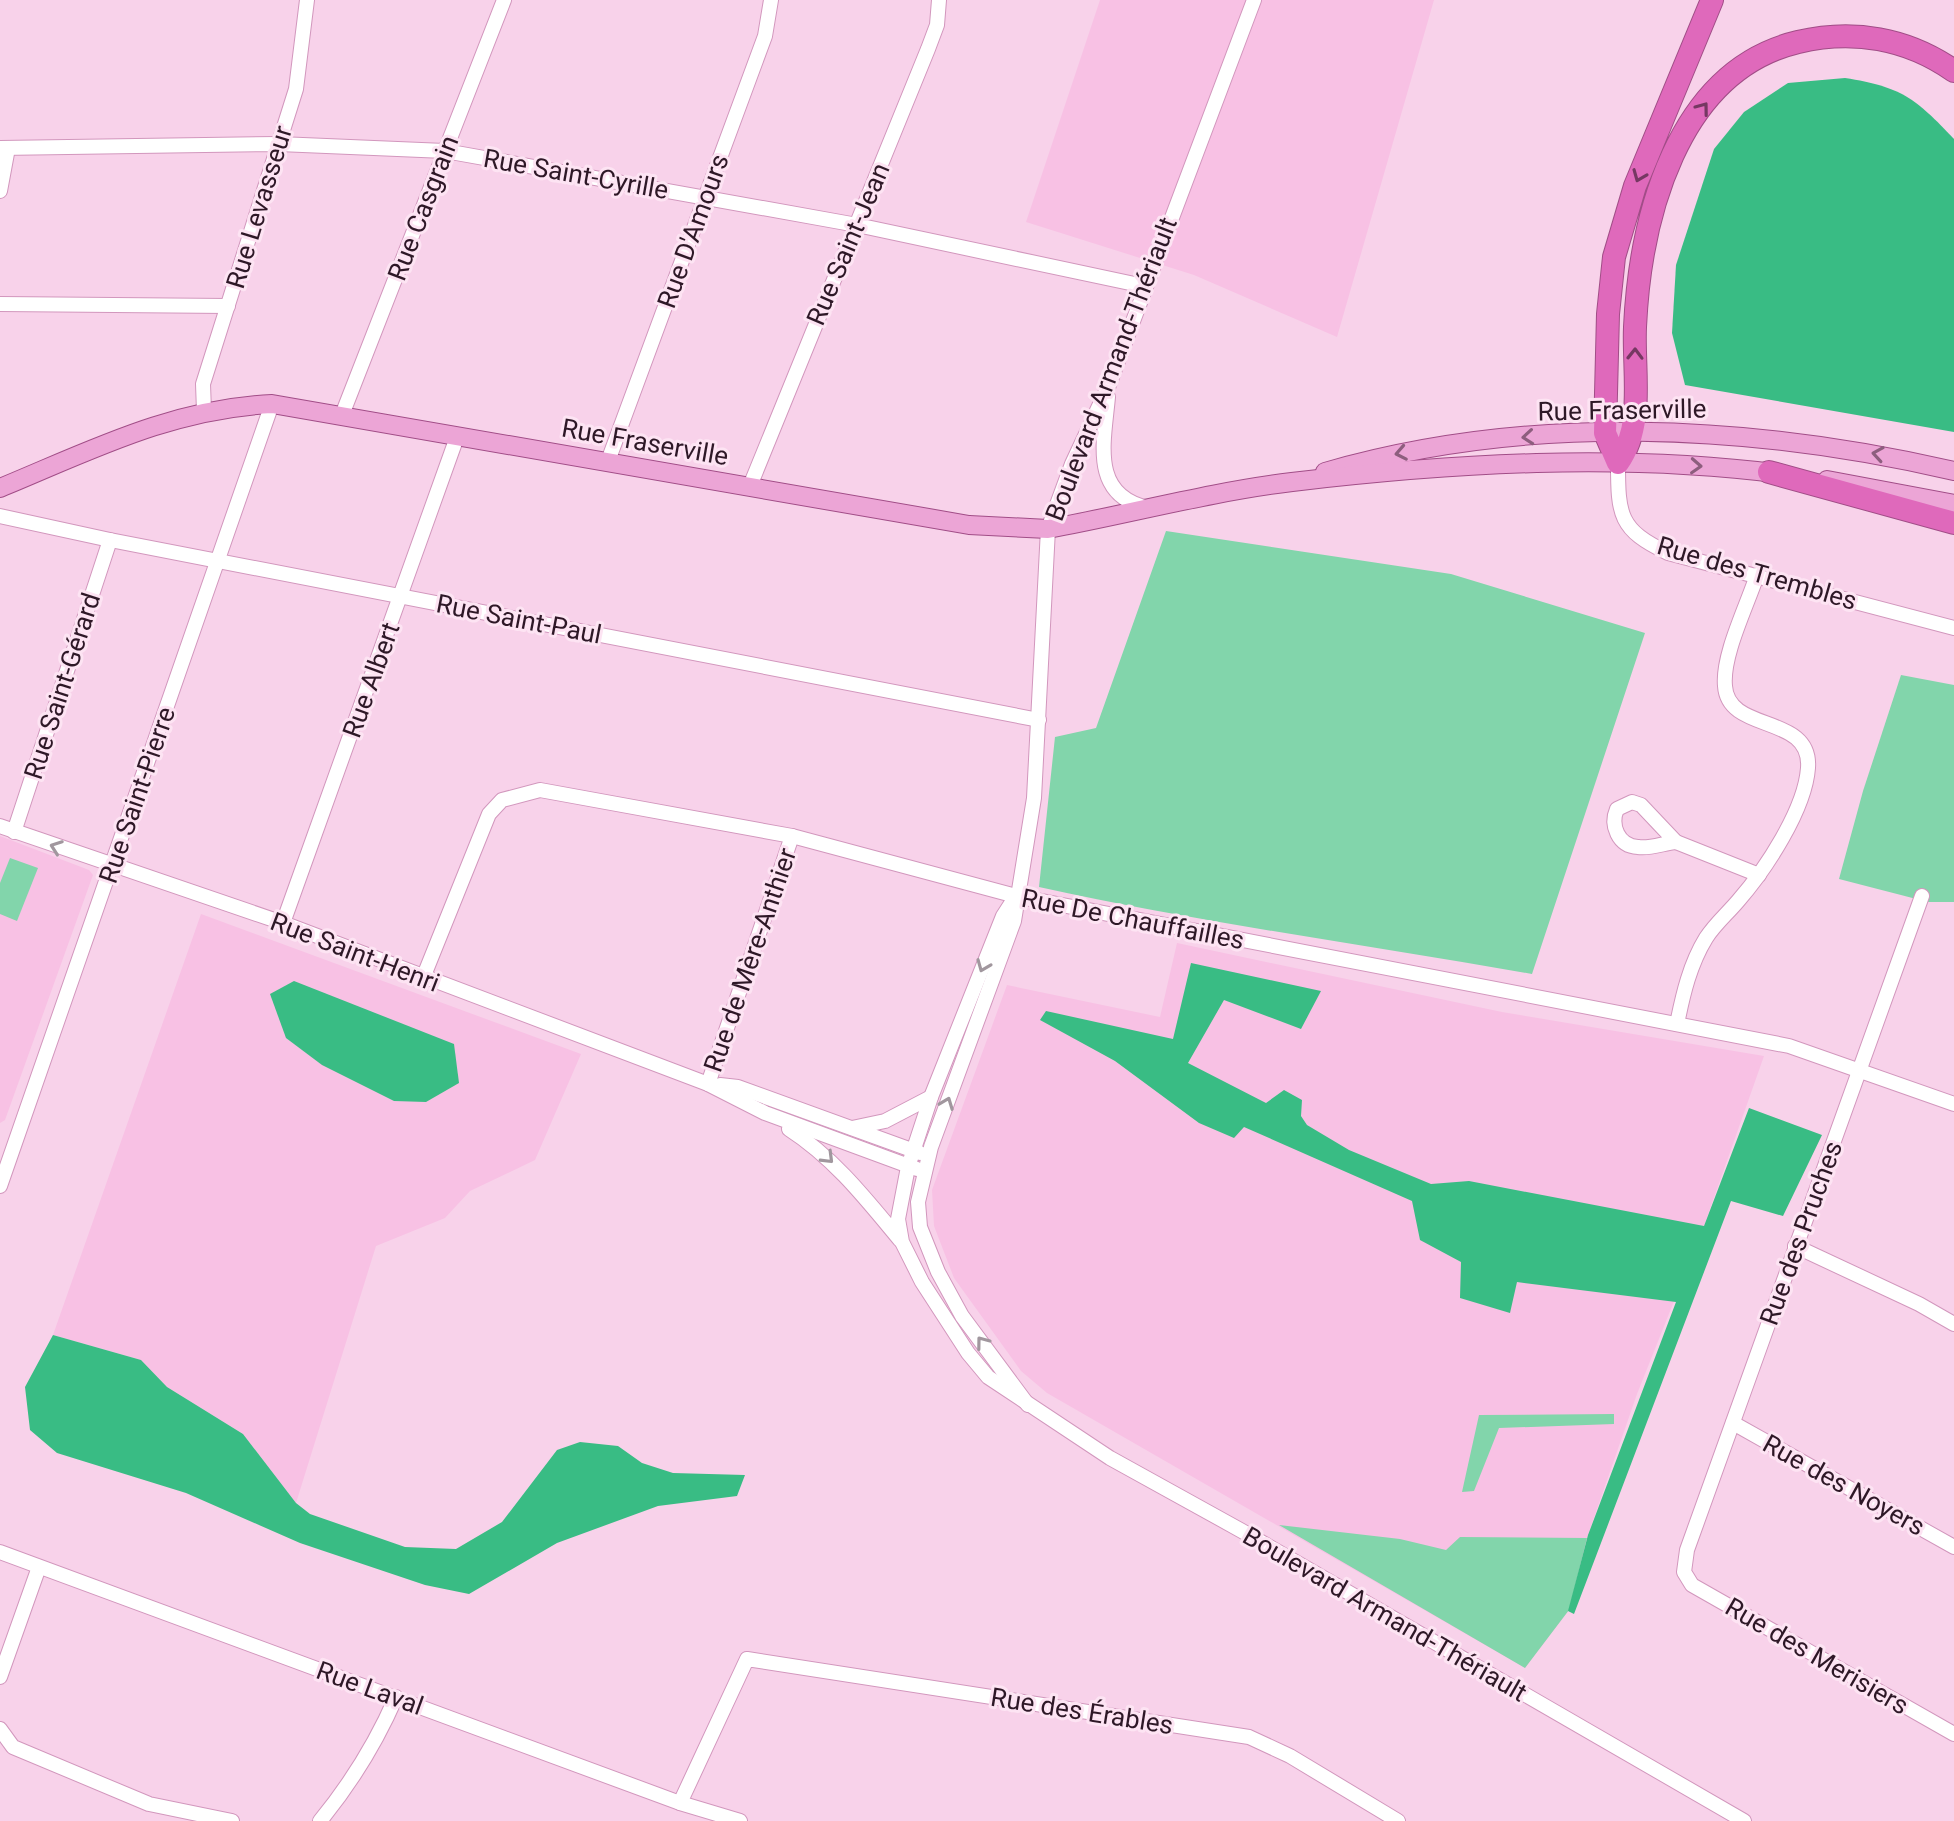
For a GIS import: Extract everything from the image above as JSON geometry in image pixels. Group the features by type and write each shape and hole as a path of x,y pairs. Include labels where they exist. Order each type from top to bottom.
{"highway":[{"path":"1618,463 1605,433 1608,314 1619,235 1640,172 1712,0"},
{"path":"1618,463 1634,432 1639,271 1650,217 1677,147 1710,98 1741,70 1775,50 1841,36 1867,37 1909,47 1954,71"},
{"path":"1769,472 1954,523"}],"main road":[{"name":"Rue Fraserville","path":"0,488 163,421 204,411 272,404 969,525 1048,529 1214,494 1292,482 1480,466 1618,463 1769,472 1854,483 1954,504"},
{"name":"Rue Fraserville","path":"1292,482 1407,452 1498,440 1634,432 1768,439 1899,458 1954,471"}],"street":[{"name":"Rue Levasseur","path":"204,411 203,384 279,144 300,65 307,0"},
{"name":"Rue Casgrain","path":"342,415 504,0"},
{"name":"Rue D'Amours","path":"608,461 765,36 771,0"},
{"name":"Rue Saint-Jean","path":"750,486 838,262 857,225 937,25 939,0"},
{"name":"Boulevard Armand-Thériault","path":"1028,1405 962,1316 927,1250 918,1202 928,1155 1014,921 1016,896 1029,841 1039,720 1048,529 1072,464 1109,385 1254,0"},
{"name":"Rue Saint-Cyrille","path":"4,148 279,144 445,151 857,225 1144,286"},
{"path":"0,191 4,148"},
{"path":"0,304 228,306"},
{"path":"1109,385 1102,450 1108,479 1118,494 1133,505 1152,509"},
{"name":"Rue Saint-Pierre","path":"0,1186 6,1140 112,867 272,404"},
{"name":"Rue Albert","path":"283,923 457,437"},
{"name":"Rue des Trembles","path":"1618,463 1622,514 1635,535 1668,553 1954,628"},
{"name":"Rue Saint-Paul","path":"0,516 1039,720"},
{"name":"Rue Saint-Gérard","path":"7,829 110,540"},
{"path":"1677,1024 1687,983 1707,938 1759,875 1789,822 1808,768 1806,755 1798,740 1776,725 1741,713 1725,690 1727,665 1757,575"},
{"name":"Rue De Chauffailles","path":"423,978 489,814 502,800 540,790 792,836 1016,896 1789,1046 1954,1104"},
{"name":"Rue Saint-Henri","path":"7,829 283,923 708,1084 765,1113 924,1171"},
{"name":"Rue de Mère-Anthier","path":"708,1084 792,836"},
{"path":"1676,842 1759,875"},
{"name":"Boulevard Armand-Thériault","path":"1016,896 1003,916 931,1097 908,1167 898,1219 902,1242 922,1282 968,1353 988,1377 1110,1458 1744,1821"},
{"name":"Rue des Pruches","path":"1684,1572 1687,1550 1922,896"},
{"name":"Rue Saint-Henri","path":"708,1084 738,1087 928,1155"},
{"path":"851,1128 885,1121 931,1097"},
{"path":"765,1113 815,1145 852,1182 902,1242"},
{"path":"1795,1246 1919,1304 1954,1324"},
{"name":"Rue des Noyers","path":"1733,1423 1954,1547"},
{"name":"Rue Laval","path":"0,1552 680,1803 740,1821"},
{"path":"0,1677 39,1567"},
{"name":"Rue des Merisiers","path":"1684,1572 1692,1585 1954,1734"},
{"name":"Rue des Érables","path":"680,1803 747,1659 1249,1737 1290,1756 1398,1821"},
{"path":"320,1821 350,1784 377,1741 396,1697"},
{"path":"0,1729 13,1747 149,1804 232,1821"}],"shaded area":[{"path":"1100,0 1434,0 1337,337 1194,275 1026,222"},
{"path":"0,836 89,870 93,875 5,1120 0,1123"},
{"path":"201,914 581,1054 535,1160 470,1191 445,1218 376,1246 296,1503 243,1434 167,1387 141,1360 53,1335"},
{"path":"1177,943 1502,1012 1764,1056 1704,1226 1637,1394 1587,1538 1569,1610 1525,1668 1047,1393 1021,1371 954,1278 934,1226 932,1190 1007,985 1160,1017"}],"green space":[{"path":"1845,78 1881,86 1906,96 1929,113 1954,139 1954,432 1685,385 1672,333 1676,265 1714,149 1744,112 1788,83"},
{"path":"1166,531 1451,574 1645,633 1532,974 1223,923 1039,887 1055,737 1096,728"},
{"path":"1901,675 1954,685 1954,902 1928,902 1839,879 1863,791"},
{"path":"10,858 38,868 17,921 0,914 0,883"},
{"path":"1191,963 1321,991 1301,1029 1224,1000 1188,1063 1266,1103 1284,1090 1302,1100 1301,1116 1307,1125 1349,1150 1431,1184 1469,1181 1704,1226 1749,1108 1822,1135 1783,1216 1731,1201 1574,1614 1568,1611 1588,1535 1676,1302 1517,1282 1510,1313 1460,1298 1461,1262 1420,1240 1412,1201 1244,1127 1234,1138 1199,1123 1115,1061 1040,1020 1046,1011 1173,1039"},
{"path":"294,981 454,1044 459,1083 426,1102 394,1101 322,1065 286,1038 270,994"},
{"path":"53,1335 141,1360 167,1387 243,1434 296,1503 310,1514 405,1547 456,1549 502,1522 557,1450 580,1442 618,1446 642,1463 673,1473 745,1475 737,1496 658,1506 557,1543 469,1594 425,1585 300,1543 186,1493 57,1453 30,1430 25,1387"},
{"path":"1614,1414 1614,1424 1499,1428 1474,1491 1462,1492 1479,1415"},
{"path":"1279,1525 1400,1539 1446,1550 1460,1537 1587,1538 1569,1610 1525,1668"}]}
